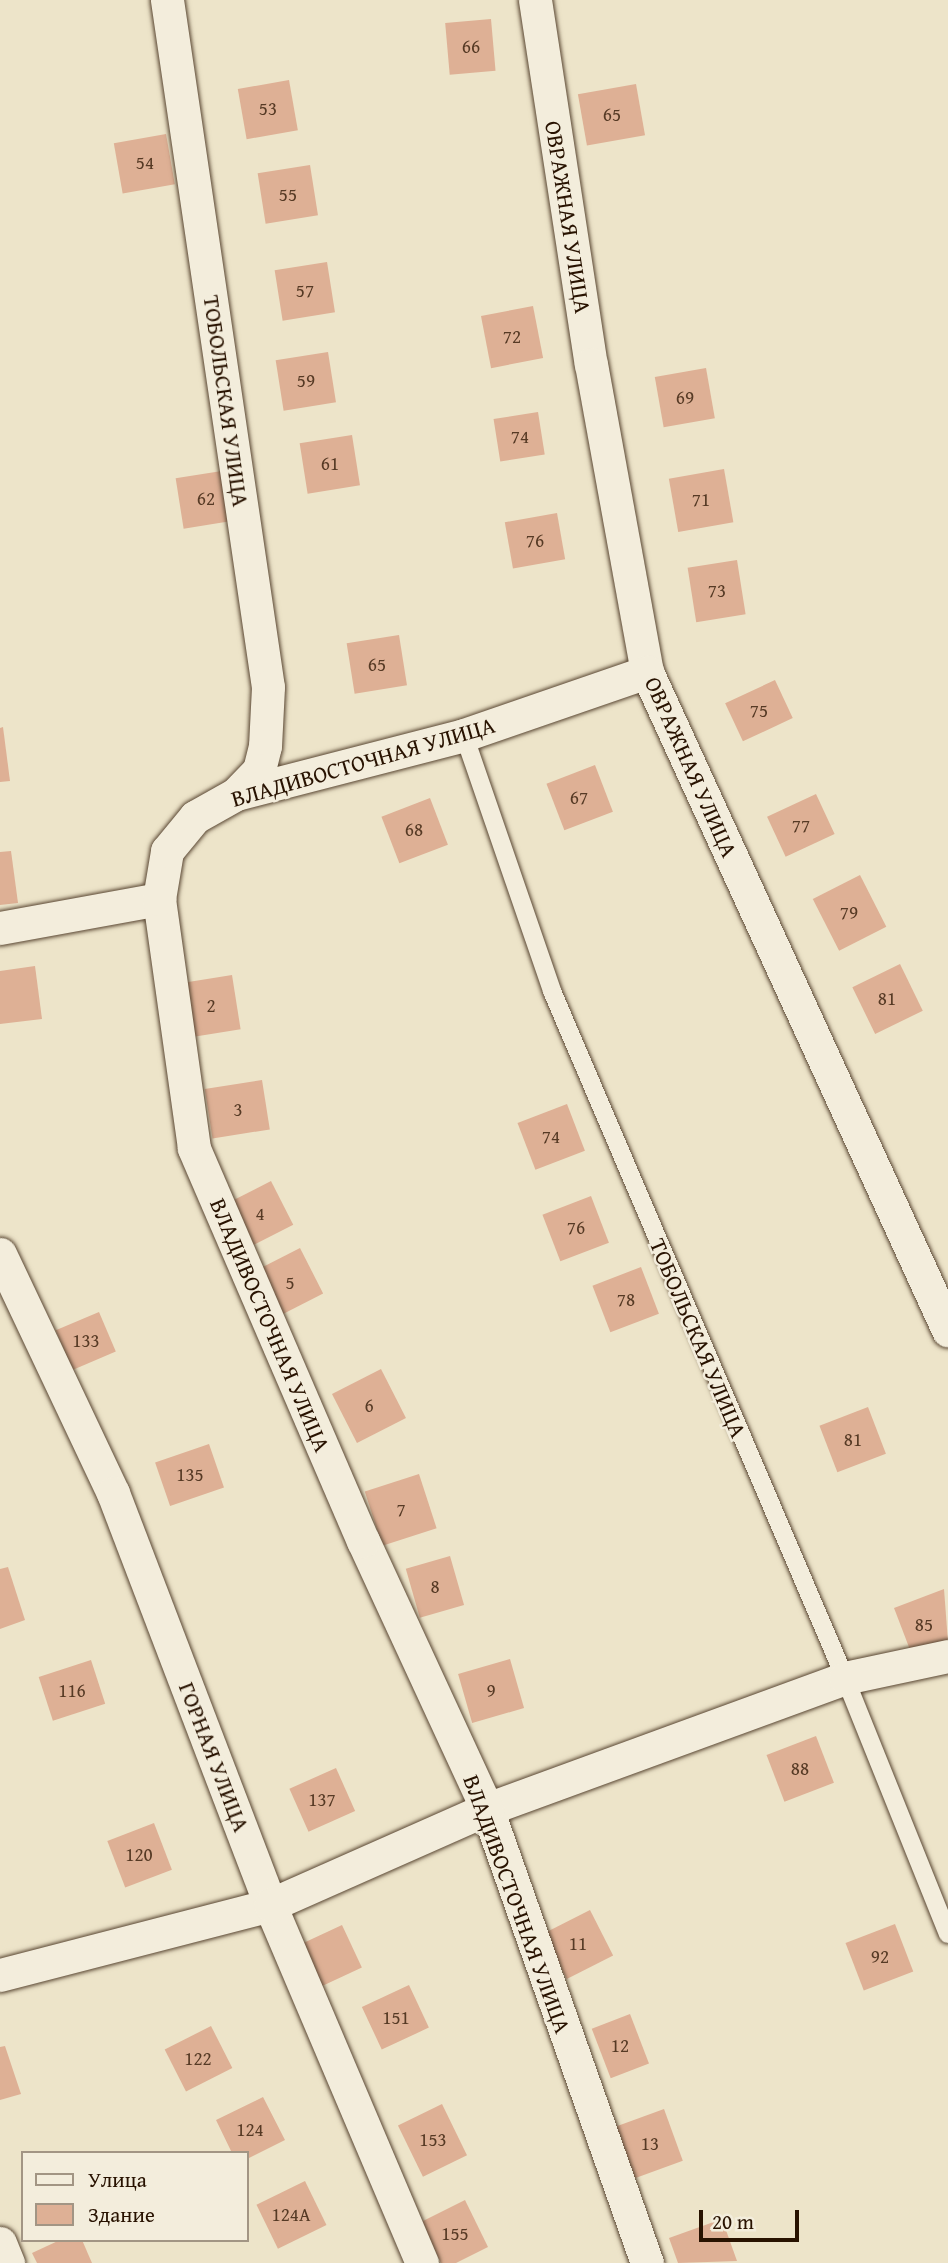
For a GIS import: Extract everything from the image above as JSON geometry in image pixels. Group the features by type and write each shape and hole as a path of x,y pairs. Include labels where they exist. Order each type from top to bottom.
{"street":[{"name":"ТОБОЛЬСКАЯ УЛИЦА","path":"167,0 268,687 265,746 259,771 236,794"},
{"name":"ОВРАЖНАЯ УЛИЦА","path":"535,0 591,364 648,672 948,1330"},
{"name":"ВЛАДИВОСТОЧНАЯ УЛИЦА","path":"647,2263 487,1809 363,1541 194,1148 159,898 167,851 195,817 236,794 464,735 648,672"},
{"path":"0,928 159,898"},
{"name":"ГОРНАЯ УЛИЦА","path":"0,1254 113,1493 270,1905 422,2263"},
{"path":"0,1975 270,1905 487,1809 845,1678 948,1656"},
{"path":"0,2243 9,2263"}],"lane":[{"name":"ТОБОЛЬСКАЯ УЛИЦА","path":"464,735 552,991 845,1678 948,1934"}],"building":[{"path":"491,19 496,71 450,75 445,23"},
{"path":"289,80 298,130 247,139 238,89"},
{"path":"636,84 645,135 587,145 578,94"},
{"path":"166,134 175,184 123,193 114,143"},
{"path":"310,165 318,215 266,224 258,173"},
{"path":"327,262 335,312 283,321 275,270"},
{"path":"533,306 543,358 491,368 481,316"},
{"path":"328,352 336,402 284,411 276,360"},
{"path":"706,368 715,418 664,427 655,377"},
{"path":"538,412 545,454 500,462 494,419"},
{"path":"352,435 360,485 308,494 300,443"},
{"path":"724,469 733,522 678,532 669,479"},
{"path":"228,470 236,520 184,529 176,478"},
{"path":"557,513 565,559 513,568 505,522"},
{"path":"737,560 746,614 696,622 688,568"},
{"path":"399,635 407,685 355,694 347,643"},
{"path":"775,680 793,718 743,741 725,703"},
{"path":"3,727 10,781 0,782 0,728"},
{"path":"595,765 613,812 564,830 546,784"},
{"path":"816,794 835,834 786,857 767,817"},
{"path":"430,798 448,845 399,863 381,817"},
{"path":"11,851 18,903 0,905 0,852"},
{"path":"860,875 886,927 839,951 813,899"},
{"path":"900,964 923,1011 875,1034 852,987"},
{"path":"35,966 42,1019 0,1024 0,971"},
{"path":"232,975 241,1029 189,1037 181,983"},
{"path":"262,1080 270,1129 213,1138 205,1089"},
{"path":"567,1104 585,1151 535,1170 518,1123"},
{"path":"271,1181 293,1225 250,1247 227,1203"},
{"path":"591,1196 609,1243 560,1261 542,1215"},
{"path":"300,1248 323,1293 279,1316 255,1271"},
{"path":"641,1267 659,1314 610,1332 592,1286"},
{"path":"99,1312 116,1352 73,1370 56,1330"},
{"path":"381,1369 406,1418 357,1443 332,1394"},
{"path":"868,1407 886,1454 837,1472 819,1426"},
{"path":"209,1444 224,1487 170,1506 155,1463"},
{"path":"419,1474 437,1528 382,1546 365,1492"},
{"path":"450,1556 464,1605 420,1618 406,1569"},
{"path":"8,1567 25,1620 0,1629 0,1569"},
{"path":"944,1589 948,1642 912,1655 894,1608"},
{"path":"510,1659 524,1708 472,1723 458,1674"},
{"path":"91,1660 105,1704 53,1721 39,1677"},
{"path":"816,1736 834,1783 784,1802 767,1755"},
{"path":"336,1768 355,1811 309,1832 289,1789"},
{"path":"154,1823 172,1870 125,1888 107,1841"},
{"path":"590,1910 613,1955 567,1979 544,1934"},
{"path":"895,1924 913,1972 864,1991 846,1943"},
{"path":"342,1925 362,1968 321,1987 301,1944"},
{"path":"409,1985 429,2028 382,2050 362,2007"},
{"path":"630,2014 649,2063 611,2078 592,2029"},
{"path":"211,2026 232,2068 186,2091 165,2050"},
{"path":"5,2046 21,2094 0,2100 0,2047"},
{"path":"263,2097 285,2140 248,2158 248,2151 231,2151 216,2120"},
{"path":"442,2104 467,2155 423,2177 398,2125"},
{"path":"664,2109 683,2161 635,2178 616,2126"},
{"path":"305,2181 326,2225 278,2249 256,2205"},
{"path":"465,2200 488,2247 456,2263 441,2263 421,2222"},
{"path":"722,2219 737,2261 678,2263 669,2238"},
{"path":"56,2242 83,2242 92,2263 37,2263 32,2253"}]}
